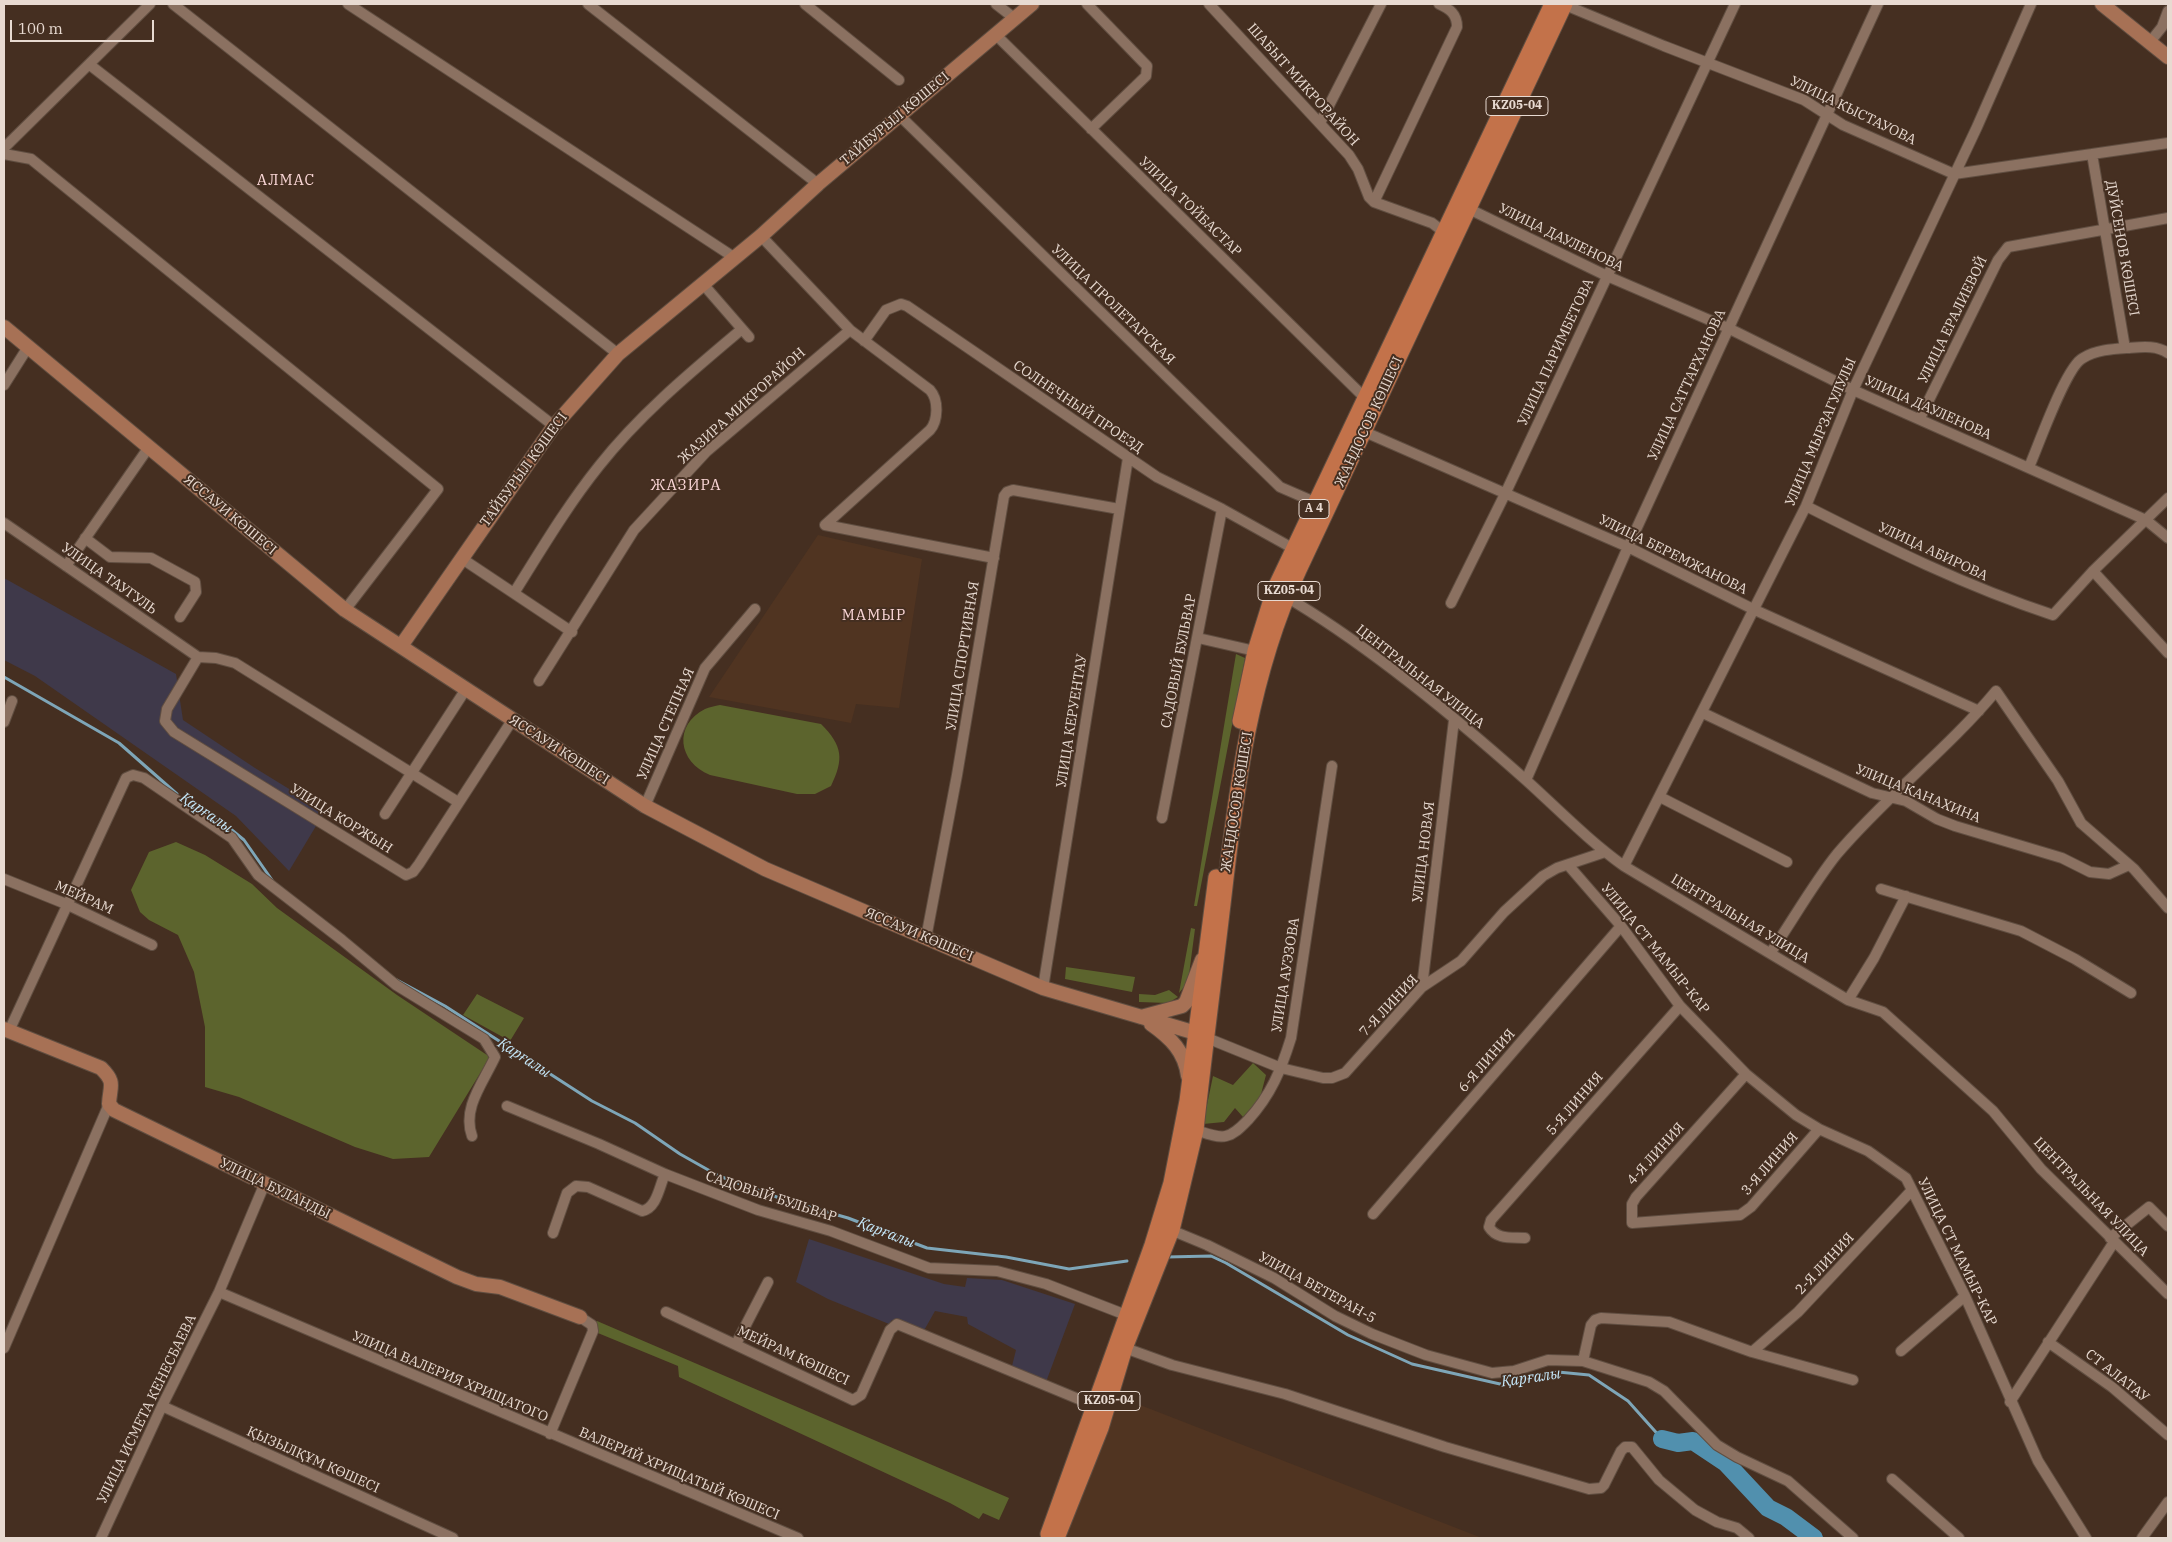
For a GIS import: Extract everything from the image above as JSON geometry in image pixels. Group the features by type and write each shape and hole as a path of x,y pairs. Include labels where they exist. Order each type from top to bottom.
{"main road":[{"name":"ЖАНДОСОВ КӨШЕСІ","path":"1206,950 1229,782 1254,651 1561,4"},
{"name":"ЖАНДОСОВ КӨШЕСІ","path":"1201,1035 1236,791 1280,593 1294,549 1317,503 1359,429 1366,399 1444,232 1464,206"},
{"name":"KZ05-04","path":"1057,1538 1100,1428 1196,1130 1201,1035 1198,1012 1206,950"},
{"name":"KZ05-04","path":"1165,1228 1187,1101 1201,1035"},
{"name":"KZ05-04","path":"1046,1538 1126,1316 1152,1264"}],"street":[{"path":"4,148 150,4"},
{"path":"173,4 618,354"},
{"path":"348,4 734,258"},
{"path":"588,4 818,184"},
{"path":"805,4 899,80"},
{"path":"996,4 1014,18"},
{"name":"ТАЙБУРЫЛ КӨШЕСІ","path":"401,646 554,426 618,354 761,236 818,184 1032,4"},
{"path":"1086,4 1147,66 1148,71 1146,76 1091,129"},
{"name":"ШАБЫТ МИКРОРАЙОН","path":"1209,4 1320,123 1358,169 1363,186 1374,202"},
{"path":"1320,123 1381,4"},
{"path":"1439,4 1452,11 1457,18 1457,26 1374,202 1432,223 1444,232"},
{"name":"УЛИЦА КЫСТАУОВА","path":"1561,4 1804,100 1844,125 1954,174"},
{"name":"УЛИЦА ПАРИМБЕТОВА","path":"1451,603 1506,492 1735,4"},
{"name":"УЛИЦА САТТАРХАНОВА","path":"1526,780 1628,548 1878,4"},
{"name":"УЛИЦА МЫРЗАГУЛУЛЫ","path":"1624,866 1806,506 1853,390 2031,4"},
{"path":"2102,4 2168,57"},
{"path":"2150,42 2162,27 2168,11"},
{"name":"УЛИЦА ТОЙБАСТАР","path":"995,34 1366,399"},
{"path":"90,65 554,426"},
{"name":"УЛИЦА ПРОЛЕТАРСКАЯ","path":"899,115 1280,486 1317,503"},
{"path":"1954,174 2168,142"},
{"path":"4,154 31,159 438,489 345,610"},
{"name":"ДУЙСЕНОВ КӨШЕСІ","path":"2092,154 2125,348"},
{"name":"УЛИЦА ДАУЛЕНОВА","path":"1464,206 1607,276 1728,328 1853,390 1920,418 2146,520 2168,538"},
{"name":"УЛИЦА ЕРАЛИЕВОЙ","path":"1920,418 2002,252 2014,244 2106,231 2168,218"},
{"path":"761,236 850,330 933,394 934,425 824,525 994,558"},
{"path":"514,593 566,512 614,448 658,402 746,333 703,284"},
{"name":"СОЛНЕЧНЫЙ ПРОЕЗД","path":"864,340 886,310 900,304 907,306 1157,477 1222,509 1294,549"},
{"name":"ЯССАУИ КӨШЕСІ","path":"4,327 345,610 645,806 765,869 1044,988 1201,1035"},
{"name":"ЖАЗИРА МИКРОРАЙОН","path":"539,681 572,632 634,530 706,452 850,330"},
{"path":"4,384 28,347"},
{"path":"2029,468 2070,372 2081,358 2099,351 2125,348 2153,347 2168,353"},
{"name":"УЛИЦА БЕРЕМЖАНОВА","path":"1359,429 1506,492 1628,548 1755,610 1980,711"},
{"path":"66,566 149,447"},
{"name":"УЛИЦА КЕРУЕНТАУ","path":"1044,988 1128,458"},
{"name":"УЛИЦА СПОРТИВНАЯ","path":"926,938 957,775 1004,496 1007,492 1013,490 1119,509"},
{"path":"2168,498 2093,571 2168,653"},
{"name":"УЛИЦА АБИРОВА","path":"1806,506 1933,570 1996,596 2053,615 2093,571"},
{"name":"САДОВЫЙ БУЛЬВАР","path":"1162,818 1222,509"},
{"name":"УЛИЦА ТАУГУЛЬ","path":"4,523 198,657"},
{"path":"85,538 110,558 151,558 195,582 196,592 180,617"},
{"path":"461,558 572,632"},
{"name":"ЦЕНТРАЛЬНАЯ УЛИЦА","path":"1280,593 1349,638 1454,720 1526,780 1605,852 1624,866 1771,952 1848,1000 1883,1012 1993,1111 2041,1170 2168,1294"},
{"name":"УЛИЦА СТЕПНАЯ","path":"645,806 705,668 755,609"},
{"path":"1198,638 1254,651"},
{"path":"198,657 216,658 235,663 458,802"},
{"name":"УЛИЦА КОРЖЫН","path":"198,657 167,709 165,721 174,732 406,875 413,872 419,864 513,719"},
{"path":"385,814 466,689"},
{"path":"1771,952 1837,855 1890,797 1980,711 1996,691 2058,781 2080,823 2129,865 2168,908"},
{"path":"4,722 12,701"},
{"name":"УЛИЦА КАНАХИНА","path":"1703,712 1872,793 1906,801 1937,819 1955,826 2062,858 2090,872 2109,874 2129,865"},
{"name":"УЛИЦА НОВАЯ","path":"1422,987 1454,720"},
{"name":"УЛИЦА АУЭЗОВА","path":"1196,1130 1227,1136 1238,1130 1260,1107 1273,1087 1281,1068 1291,1038 1332,766"},
{"path":"4,1348 109,1104 112,1087 109,1077 101,1068 6,1030 126,778 133,775 144,778 232,838 258,875 396,984 484,1039 495,1057 468,1112 468,1124 472,1136"},
{"path":"1660,797 1787,862"},
{"name":"7-Я ЛИНИЯ","path":"1201,1035 1281,1068 1323,1078 1332,1078 1345,1073 1422,987 1461,961 1504,912 1543,876 1557,868 1569,866 1605,852"},
{"name":"УЛИЦА СТ МАМЫР-КАР","path":"1569,866 1622,926 1680,1006 1746,1074 1796,1115 1820,1129 1868,1151 1906,1178 1965,1296 2010,1402 2038,1461 2086,1538"},
{"name":"МЕЙРАМ","path":"4,879 66,904 152,945"},
{"path":"1881,889 2021,931 2075,959 2131,994"},
{"path":"1848,1000 1874,958 1906,896"},
{"name":"6-Я ЛИНИЯ","path":"1373,1214 1622,926"},
{"path":"1140,1017 1182,1006 1186,1002 1206,950"},
{"name":"5-Я ЛИНИЯ","path":"1526,1238 1498,1236 1493,1233 1490,1226 1491,1220 1680,1006"},
{"path":"1140,1017 1165,1034 1179,1049 1186,1061 1188,1077 1187,1101"},
{"name":"4-Я ЛИНИЯ","path":"1740,1215 1632,1223 1632,1210 1636,1197 1746,1074"},
{"name":"УЛИЦА БУЛАНДЫ","path":"109,1104 114,1110 457,1277 476,1284 500,1287 580,1317"},
{"name":"САДОВЫЙ БУЛЬВАР","path":"507,1106 665,1174 758,1210 831,1231 929,1268 997,1271 1046,1284 1126,1316"},
{"name":"3-Я ЛИНИЯ","path":"1740,1215 1751,1207 1820,1129"},
{"path":"552,1233 567,1193 576,1186 588,1188 642,1211 647,1210 652,1205 665,1174"},
{"name":"УЛИЦА ИСМЕТА КЕНЕСБАЕВА","path":"104,1537 162,1406 219,1292 265,1183"},
{"name":"2-Я ЛИНИЯ","path":"1752,1352 1798,1312 1912,1190"},
{"path":"2010,1402 2112,1240 2149,1207 2168,1226"},
{"name":"УЛИЦА ВЕТЕРАН-5","path":"1165,1228 1274,1278 1335,1316 1372,1334 1426,1355 1492,1373 1508,1372 1548,1360 1583,1361 1649,1382 1664,1391 1717,1445 1737,1457 1788,1481 1853,1538"},
{"path":"736,1344 768,1282"},
{"name":"УЛИЦА ВАЛЕРИЯ ХРИЩАТОГО","path":"219,1292 550,1434 593,1331 592,1325 580,1317"},
{"path":"1900,1351 1965,1296"},
{"name":"МЕЙРАМ КӨШЕСІ","path":"666,1312 853,1400 861,1396 890,1330 897,1324 1093,1405"},
{"path":"1583,1361 1591,1325 1595,1320 1601,1318 1668,1322 1752,1352 1853,1380"},
{"name":"СТ АЛАТАУ","path":"2048,1342 2112,1387 2168,1435"},
{"path":"1125,1348 1172,1365 1285,1394 1444,1446 1588,1489 1601,1488 1621,1451 1626,1447 1632,1447 1659,1480 1695,1510 1716,1522 1737,1528 1750,1538"},
{"name":"ҚЫЗЫЛҚҰМ КӨШЕСІ","path":"162,1406 453,1538"},
{"name":"ВАЛЕРИЙ ХРИЩАТЫЙ КӨШЕСІ","path":"550,1434 798,1538"},
{"path":"1892,1479 1959,1538"},
{"path":"2142,1538 2168,1502"}],"shaded area":[{"path":"818,535 922,559 899,708 856,704 851,723 709,697"},
{"path":"4,578 176,674 183,720 255,768 325,811 289,871 236,816 35,676 4,660"},
{"path":"809,1239 944,1284 965,1287 967,1278 1002,1280 1075,1304 1046,1382 1011,1370 1016,1350 968,1324 967,1317 935,1311 922,1334 892,1320 889,1324 828,1299 796,1282"},
{"path":"1117,1396 1482,1538 1045,1538"}],"green space":[{"path":"1236,654 1245,658 1197,906 1194,906"},
{"path":"720,705 821,724 834,739 839,753 838,768 831,786 815,794 797,794 710,775 699,769 686,753 684,733 688,724 695,716 707,708"},
{"path":"176,842 205,855 252,884 277,908 397,995 490,1057 429,1157 393,1159 355,1147 239,1097 205,1087 205,1027 194,972 178,935 149,920 140,912 131,890 149,852"},
{"path":"1191,928 1195,929 1188,982 1179,993"},
{"path":"1066,967 1135,977 1132,992 1065,979"},
{"path":"1169,990 1178,997 1168,1003 1139,1002 1139,994 1155,995"},
{"path":"477,994 524,1018 510,1041 463,1015"},
{"path":"1253,1063 1266,1075 1260,1098 1243,1117 1235,1108 1224,1122 1203,1124 1213,1076 1233,1085"},
{"path":"597,1321 1009,1498 999,1520 983,1513 979,1519 950,1503 679,1377 678,1366 593,1331 592,1325"}],"waterway":[{"name":"Қарғалы","path":"4,677 119,743 177,794"},
{"name":"Қарғалы","path":"190,803 227,826 244,840 272,880"},
{"name":"Қарғалы","path":"395,979 445,1006 592,1101 635,1123 680,1154 719,1176 785,1200 848,1218 927,1248 1006,1257 1069,1269 1127,1261"},
{"name":"Қарғалы","path":"1167,1257 1211,1256 1348,1335 1412,1364 1500,1384 1558,1372 1589,1375 1628,1401 1662,1439"},
{"name":"Қарғалы","path":"1662,1439 1678,1443 1693,1441 1726,1463 1768,1508 1786,1517 1814,1538"}],"district":[{"name":"АЛМАС","path":"286,181"},
{"name":"ЖАЗИРА","path":"686,486"},
{"name":"МАМЫР","path":"874,616"}]}
